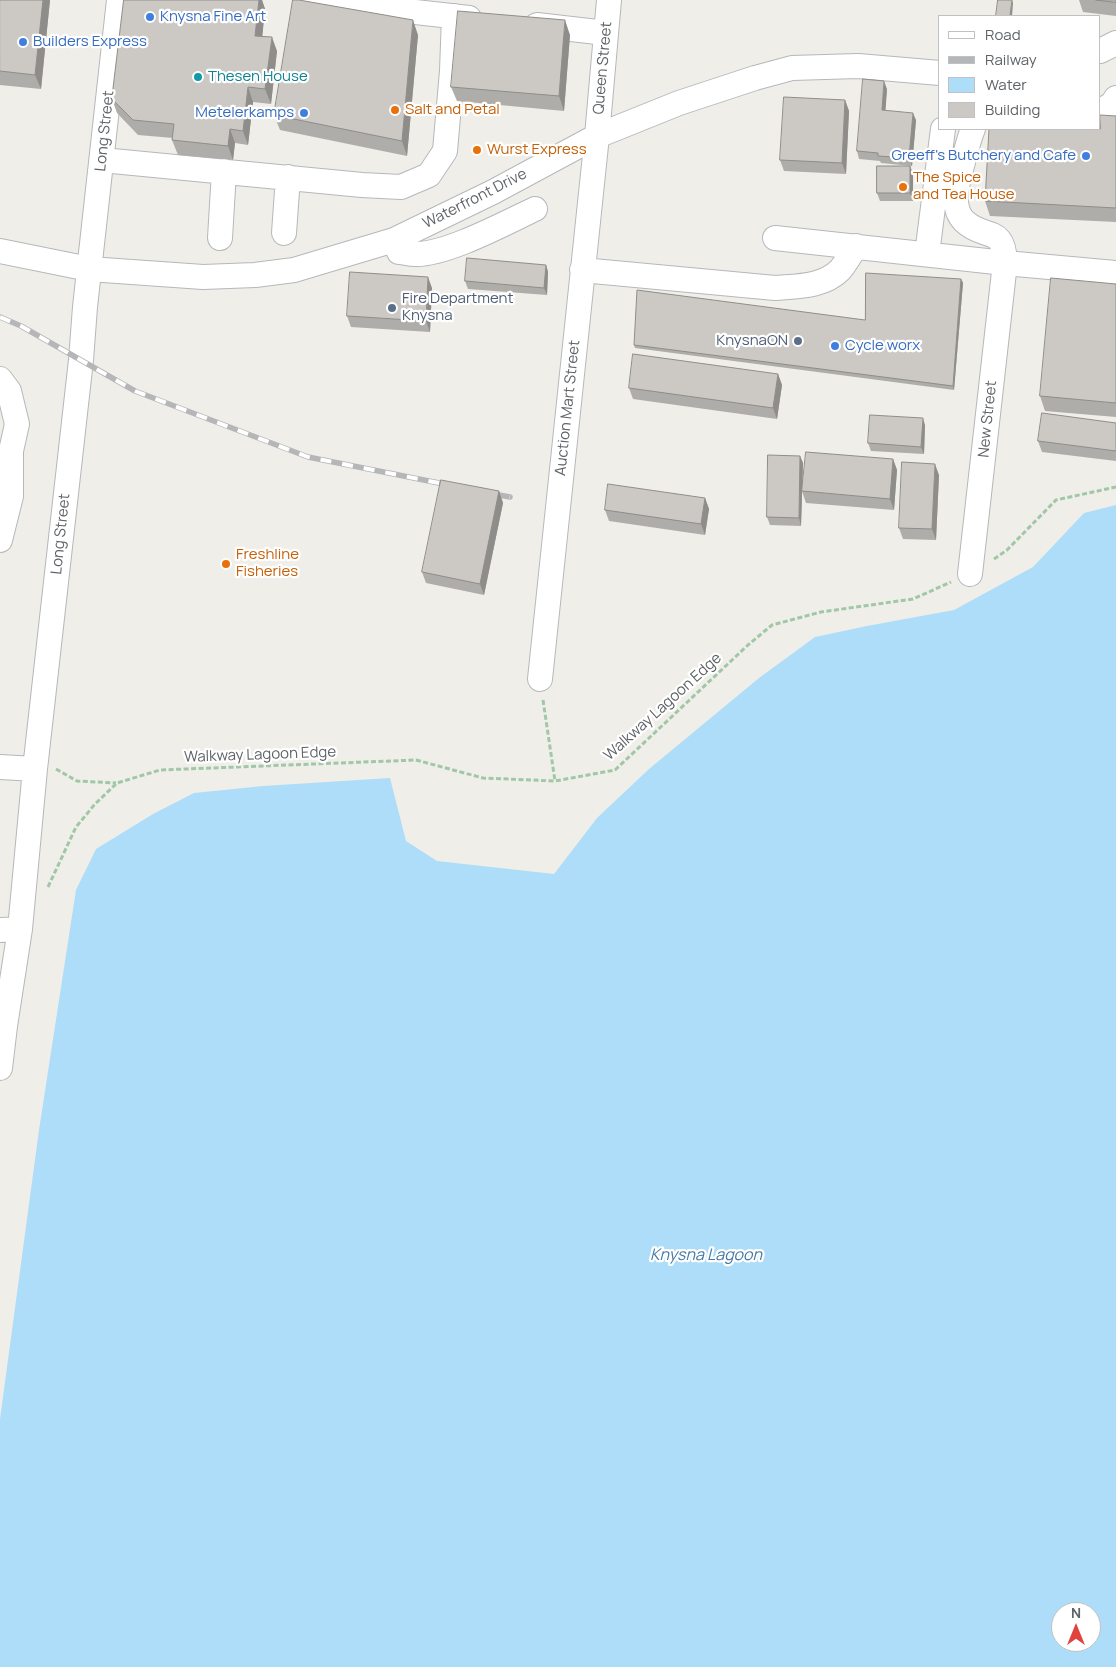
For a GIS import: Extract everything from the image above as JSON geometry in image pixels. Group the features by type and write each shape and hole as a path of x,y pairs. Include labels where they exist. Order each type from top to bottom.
{"street":[{"name":"Long Street","path":"0,1068 5,1026 10,930 42,767 89,269 118,0"},
{"path":"309,0 459,11 489,20"},
{"name":"Queen Street","path":"597,136 609,0"},
{"path":"102,160 400,187 429,175 445,151 459,11"},
{"path":"518,23 606,33"},
{"path":"1101,50 1116,43"},
{"name":"Waterfront Drive","path":"0,251 89,269 203,277 294,270 394,240 493,192 597,136 678,103 754,78 792,68 858,66 938,73"},
{"path":"1101,91 1116,94"},
{"path":"1101,110 1112,104 1116,98"},
{"path":"927,254 943,130"},
{"name":"New Street","path":"970,574 1005,263 1005,250 1002,242 996,236 972,226 964,220 956,204 956,189 973,130"},
{"name":"Auction Mart Street","path":"540,679 597,136"},
{"path":"220,238 224,171"},
{"path":"284,233 288,177"},
{"path":"394,240 399,252 416,254 438,250 476,236 535,209"},
{"path":"775,238 1116,273"},
{"path":"582,270 775,288 804,286 822,282 840,270 856,246"},
{"path":"0,379 9,391 18,424 6,444 11,496 0,540"},
{"path":"0,767 42,767"}],"path":[{"name":"Walkway Lagoon Edge","path":"45,892 76,827 95,804 117,784 160,770 416,760 483,778 555,781 615,770 772,624 821,612 913,599 970,574 1007,550 1056,500 1116,487"},
{"path":"540,679 555,781"},
{"path":"42,767 77,781 117,784"}],"water":[{"name":"Knysna Lagoon","path":"1116,505 1116,1667 0,1667 0,1419 39,1130 76,890 96,849 153,814 194,793 263,786 390,778 406,841 437,861 554,874 597,818 649,769 759,678 815,637 954,610 1033,567 1084,513"}],"building":[{"name":"Builders Express","path":"0,0 43,0 35,75 0,71"},
{"name":"Thesen House","path":"124,0 259,0 255,36 272,37 265,89 248,87 243,131 230,129 228,146 172,140 174,124 133,120 112,99"},
{"path":"293,0 413,20 402,141 274,115"},
{"path":"998,0 1012,0 1010,15 996,15"},
{"path":"1096,0 1116,0 1116,2"},
{"path":"458,11 565,20 559,96 451,87"},
{"path":"863,79 884,81 882,110 913,113 909,158 878,156 878,153 857,151"},
{"path":"784,97 845,100 842,163 780,160"},
{"path":"1101,115 1116,116 1116,208 985,201 989,130 1101,130"},
{"path":"877,166 910,166 910,193 877,193"},
{"path":"467,258 546,265 544,288 465,281"},
{"name":"Fire Department Knysna","path":"350,272 428,277 426,321 347,316"},
{"name":"KnysnaON","path":"866,273 961,279 953,386 634,345 637,290 865,320"},
{"path":"1051,278 1116,284 1116,403 1040,396"},
{"path":"633,354 778,374 773,408 629,388"},
{"path":"1042,413 1116,423 1116,451 1038,441"},
{"path":"870,415 923,418 921,447 868,443"},
{"path":"806,452 893,459 890,499 802,491"},
{"path":"768,455 800,456 799,518 767,517"},
{"path":"902,462 935,464 932,529 899,528"},
{"path":"441,480 499,491 480,584 422,572"},
{"path":"608,484 705,498 701,524 605,510"}],"railway":[{"path":"0,317 21,326 135,391 308,457 454,486"},
{"path":"488,493 510,497"}],"place":[{"name":"Knysna Fine Art","path":"150,17"},
{"name":"Builders Express","path":"23,42"},
{"name":"Thesen House","path":"198,77"},
{"name":"Salt and Petal","path":"395,110"},
{"name":"Metelerkamps","path":"304,113"},
{"name":"Wurst Express","path":"477,150"},
{"name":"Greeff's Butchery and Cafe","path":"1086,156"},
{"name":"The Spice and Tea House","path":"903,187"},
{"name":"Fire Department Knysna","path":"392,308"},
{"name":"KnysnaON","path":"798,341"},
{"name":"Cycle worx","path":"835,346"},
{"name":"Freshline Fisheries","path":"226,564"}]}
